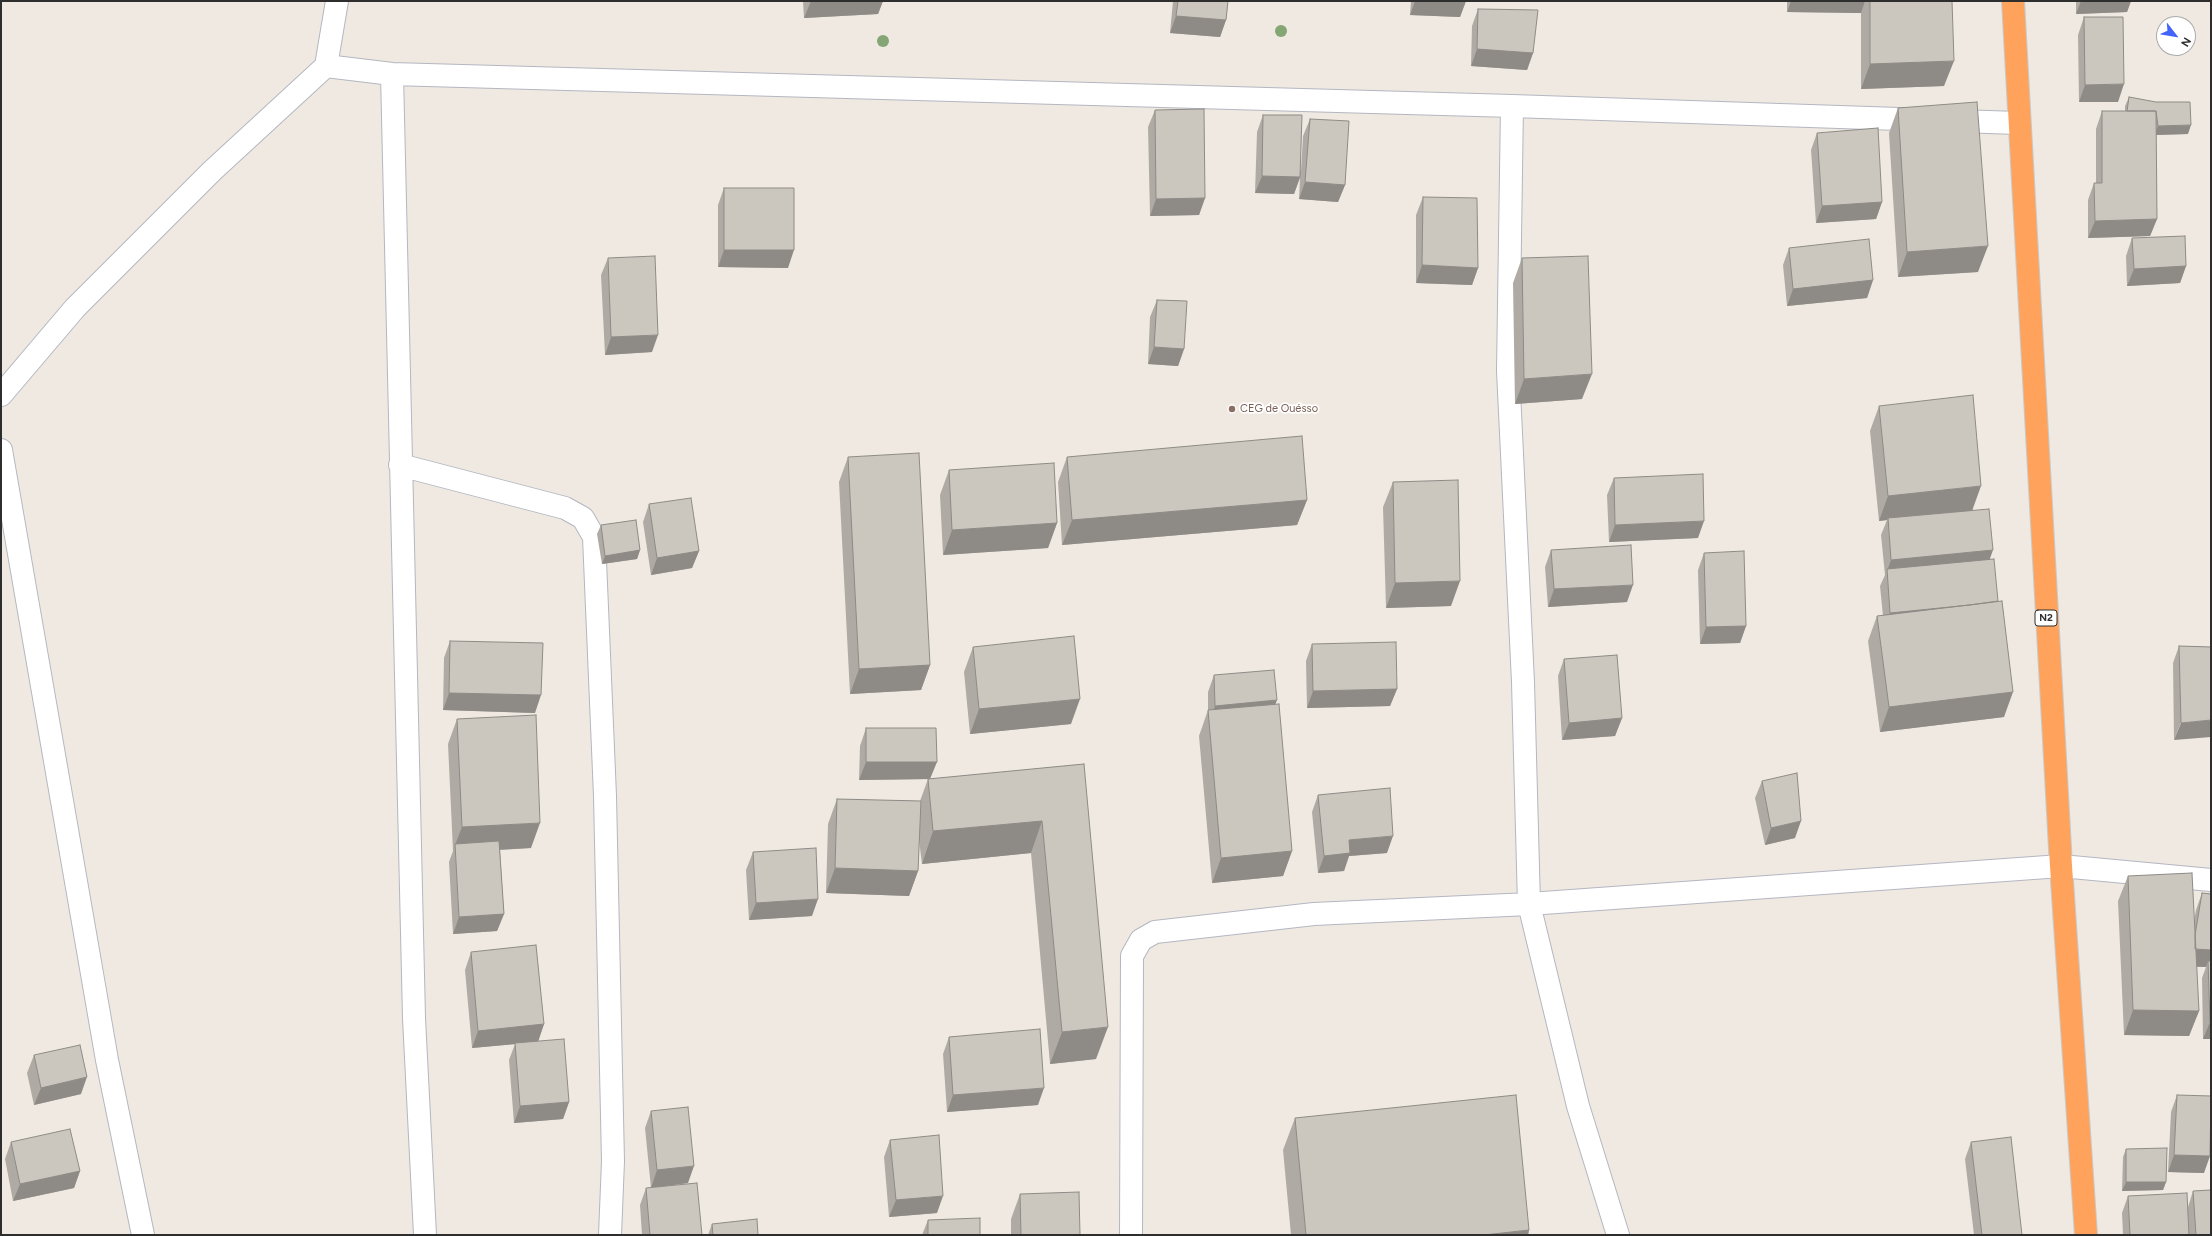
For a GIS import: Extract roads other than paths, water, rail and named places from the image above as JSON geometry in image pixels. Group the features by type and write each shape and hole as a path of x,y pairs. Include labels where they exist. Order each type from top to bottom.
{"highway":[{"name":"N2","path":"2013,1 2018,123 2060,866 2086,1235"}],"street":[{"path":"1,395 86,297 212,170 326,66 337,1"},
{"path":"326,66 392,74 1512,106 2018,123"},
{"path":"392,74 414,1018 425,1235"},
{"path":"1512,106 1508,371 1523,682 1529,904 1578,1106 1618,1235"},
{"path":"1,450 107,1060 143,1235"},
{"path":"400,465 565,508 583,518 594,537 606,804 613,1161 610,1235"},
{"path":"1131,1235 1132,956 1141,940 1155,932 1314,914 1529,904 2060,866 2211,880"}],"place":[{"name":"CEG de Ouésso","path":"1232,409"}]}
